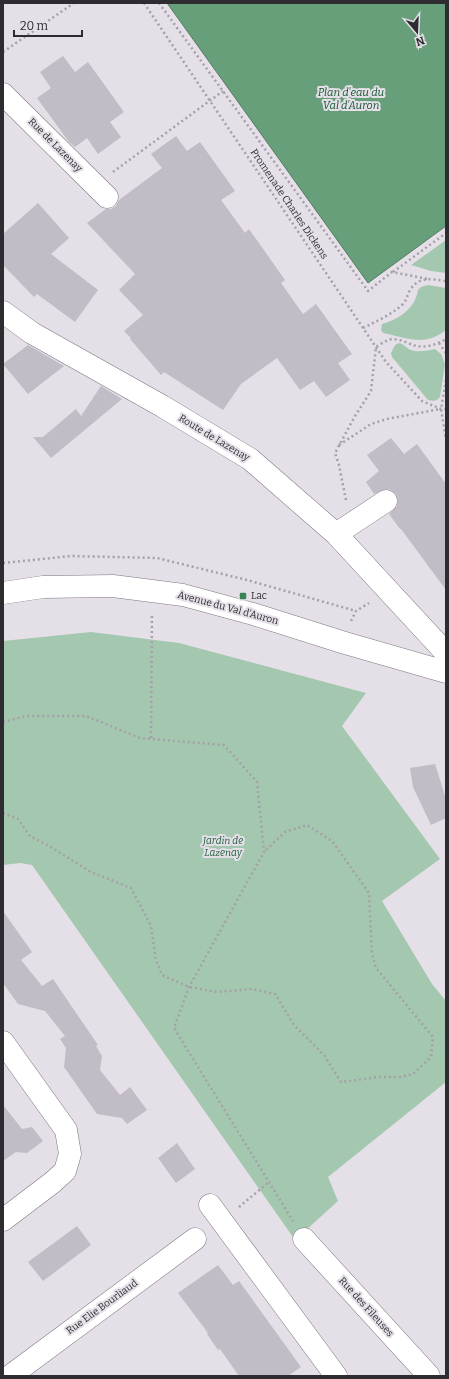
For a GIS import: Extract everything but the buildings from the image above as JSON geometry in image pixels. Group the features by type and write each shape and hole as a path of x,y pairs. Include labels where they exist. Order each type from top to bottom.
{"street":[{"name":"Rue de Lazenay","path":"3,94 101,191"},
{"name":"Route de Lazenay","path":"3,312 32,333 162,406 250,459 340,532 446,653"},
{"path":"340,532 386,500"},
{"name":"Avenue du Val d'Auron","path":"3,593 43,587 113,586 183,595 253,614 345,643 446,672"},
{"path":"3,1042 66,1130 70,1154 65,1171 3,1220"},
{"path":"210,1205 336,1376"},
{"name":"Rue Elie Bourliaud","path":"10,1376 195,1239"},
{"name":"Rue des Fileuses","path":"304,1239 429,1376"}],"path":[{"path":"3,52 74,3"},
{"name":"Promenade Charles Dickens","path":"144,3 386,362 422,401 441,409"},
{"path":"159,3 368,291 446,233"},
{"path":"101,191 209,100 223,91"},
{"path":"392,272 446,281"},
{"path":"363,328 391,314 405,302 416,282 428,279"},
{"path":"340,532 348,510 339,465 335,453 355,416 371,391 376,347 392,339 418,346 439,343 446,339"},
{"path":"439,343 446,353"},
{"path":"446,380 441,409 446,440"},
{"path":"339,445 371,424 388,419 446,409"},
{"path":"151,738 152,609"},
{"path":"351,621 356,611"},
{"path":"3,722 26,716 86,716 140,738 224,745 257,782 264,852"},
{"path":"3,813 18,819 30,836 91,872 131,888 151,926 156,960 162,975 189,987 217,992 252,989 275,994 294,1025 324,1055 341,1082 378,1077 401,1077 412,1074 431,1057 433,1037 376,968 372,954 369,893 332,842 307,825 285,832 264,852 189,987 174,1028 304,1239"}],"green space":[{"path":"446,240 446,273 431,271 411,265"},
{"path":"428,285 446,288 446,330 438,335 423,340 408,339 383,333 381,330 382,324 400,316 410,308 414,303 418,290 421,287"},
{"path":"399,343 414,351 435,349 441,354 445,364 440,397 437,400 428,400 392,357 391,353 395,345"},
{"name":"Jardin de Lazenay","path":"91,632 179,643 366,693 342,726 440,859 382,901 432,984 446,1001 446,1082 328,1177 338,1201 295,1240 32,865 20,863 3,865 3,641"}],"water":[{"name":"Plan d'eau du Val d'Auron","path":"167,3 446,3 446,226 368,283"}],"place":[{"name":"Lac","path":"243,596"}]}
